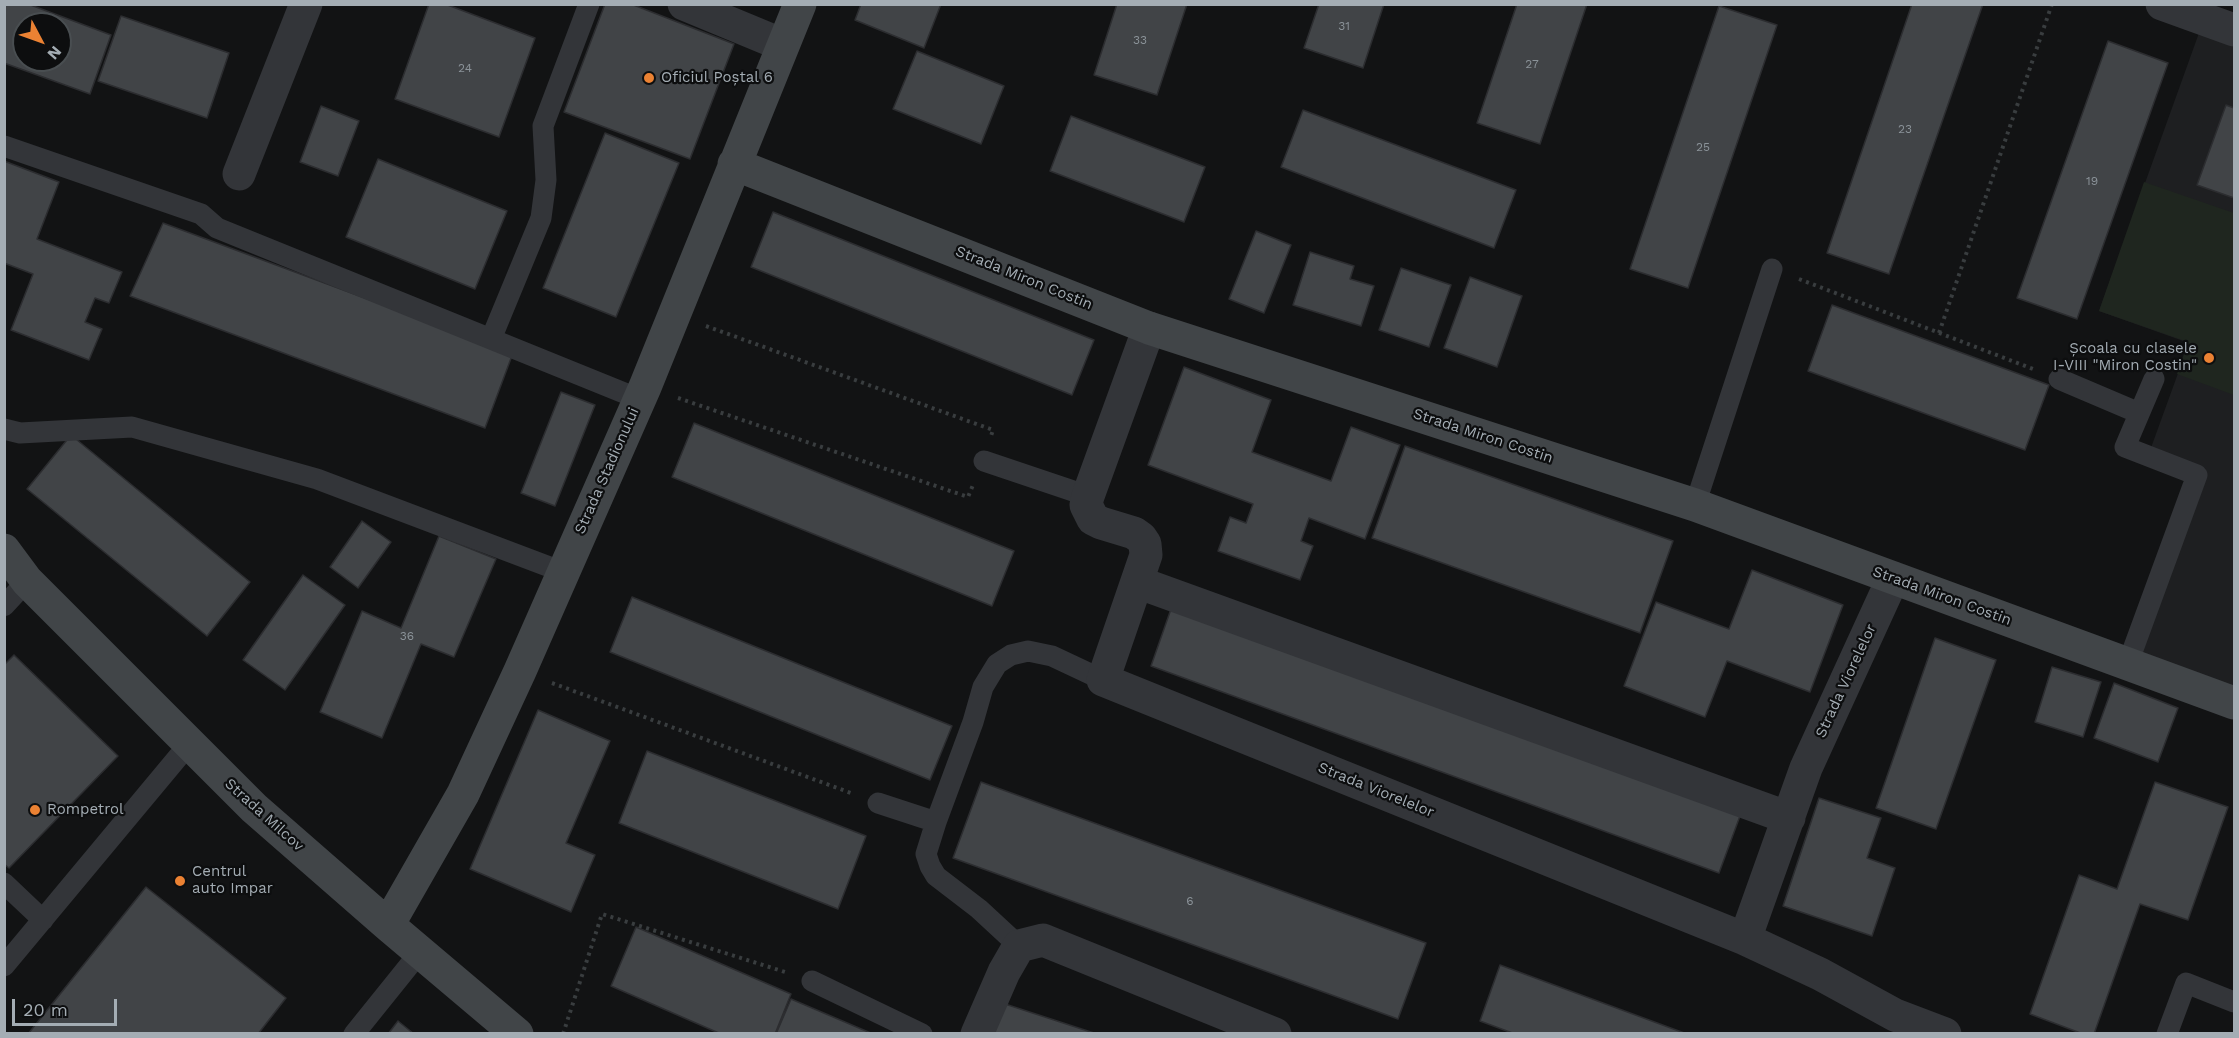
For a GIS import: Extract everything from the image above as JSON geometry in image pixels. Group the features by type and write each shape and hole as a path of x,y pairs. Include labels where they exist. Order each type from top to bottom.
{"street":[{"path":"239,174 306,4"},
{"path":"684,4 783,45"},
{"name":"Strada Stadionului","path":"388,925 463,794 520,671 675,315 800,4"},
{"path":"2162,4 2235,30"},
{"name":"Strada Miron Costin","path":"734,164 1149,328 1695,505 2235,703"},
{"path":"1103,680 1146,555 1145,544 1134,533 1101,524 1093,519 1088,511 1088,496 1149,328"},
{"name":"Strada Milcov","path":"4,550 16,577 254,808 517,1034"},
{"name":"Strada Viorelelor","path":"1745,939 1806,768 1893,578"},
{"path":"1137,582 1789,818"},
{"name":"Strada Viorelelor","path":"1103,680 1745,939 1820,974 1891,1024 1945,1034"},
{"path":"977,1034 1004,972 1019,946 1043,940 1275,1034"}],"lane":[{"path":"491,339 542,218 546,180 543,126 589,4"},
{"path":"4,146 201,214 217,228 491,339 642,393"},
{"path":"1695,505 1772,269"},
{"path":"2059,379 2139,413"},
{"path":"2128,663 2197,476 2125,447 2154,379"},
{"path":"4,429 20,433 132,427 317,479 563,572"},
{"path":"984,461 1088,496"},
{"path":"4,606 16,577"},
{"path":"1019,946 979,909 936,876 926,854 936,822 973,722 983,687 997,664 1011,655 1028,651 1052,656 1103,680"},
{"path":"4,966 189,744"},
{"path":"878,803 936,822"},
{"path":"4,883 43,920"},
{"path":"354,1034 420,952"},
{"path":"812,981 922,1034"},
{"path":"2167,1034 2186,983 2235,1002"}],"path":[{"path":"1939,333 2052,4"},
{"path":"1772,269 2059,379"},
{"path":"642,393 968,496 984,461 993,430 675,315"},
{"path":"520,671 878,803"},
{"path":"563,1034 602,914 812,981"}],"shaded area":[{"name":"Școala cu clasele I-VIII \"Miron Costin\"","path":"2204,19 2234,30 2234,703 2128,663 2197,476 2148,456 2189,343 2099,311"},
{"path":"2144,182 2234,213 2234,395 2177,374 2188,342 2099,311"}],"building":[{"path":"4,4 28,4 49,12 12,12 12,66 4,63"},
{"path":"429,4 445,4 535,38 499,137 395,99"},
{"name":"Oficiul Poștal 6","path":"605,4 631,4 734,44 690,159 564,112"},
{"path":"861,4 941,4 924,48 855,20"},
{"path":"1117,4 1187,4 1157,95 1094,75"},
{"path":"1319,4 1384,4 1363,68 1304,48"},
{"path":"1517,4 1587,4 1540,144 1477,123"},
{"path":"1912,4 1983,4 1889,274 1827,253"},
{"path":"1719,6 1777,25 1688,288 1630,269"},
{"path":"121,16 229,53 207,118 98,81"},
{"path":"72,20 111,35 90,94 29,72 72,72"},
{"path":"2108,41 2168,63 2077,319 2017,298"},
{"path":"917,51 1004,86 981,144 893,109"},
{"path":"2226,105 2234,108 2234,198 2197,185"},
{"path":"321,106 359,121 338,176 300,162"},
{"path":"1303,110 1516,190 1494,248 1281,167"},
{"path":"1071,116 1205,167 1184,222 1050,171"},
{"path":"605,133 679,163 616,317 543,288"},
{"path":"378,159 507,211 475,289 346,237"},
{"path":"4,161 59,182 37,239 122,272 109,303 95,298 85,322 102,329 89,360 11,330 33,274 4,263"},
{"path":"773,212 1094,340 1072,395 751,267"},
{"path":"163,223 513,353 485,428 130,296"},
{"path":"1256,231 1291,245 1264,313 1229,299"},
{"path":"1310,252 1354,266 1350,279 1374,286 1361,326 1293,305"},
{"path":"1401,268 1451,285 1429,347 1379,330"},
{"path":"1470,277 1522,296 1497,367 1444,348"},
{"path":"1832,305 2049,385 2025,450 1808,371"},
{"path":"1184,367 1271,400 1252,452 1331,481 1351,427 1400,445 1365,539 1309,518 1301,541 1313,546 1300,580 1218,551 1230,517 1246,523 1253,504 1148,465"},
{"path":"561,392 595,405 555,506 521,493"},
{"path":"694,423 1014,551 992,606 672,477"},
{"path":"71,435 250,582 207,636 27,489"},
{"path":"1405,446 1673,541 1640,633 1372,538"},
{"path":"362,521 391,542 358,588 330,567"},
{"path":"439,536 496,559 454,657 421,644 382,738 320,712 362,611 401,628"},
{"path":"1752,570 1843,605 1810,692 1727,661 1705,717 1624,686 1656,602 1729,629"},
{"path":"303,575 345,605 285,690 243,660"},
{"path":"632,597 952,726 930,780 610,652"},
{"path":"1171,609 1740,816 1719,873 1151,666"},
{"path":"1935,638 1996,660 1936,829 1876,808"},
{"name":"Rompetrol","path":"14,655 118,756 9,868 4,864 4,665"},
{"path":"2052,667 2101,682 2083,737 2035,722"},
{"path":"2114,683 2178,708 2158,762 2094,738"},
{"path":"538,710 610,741 566,843 595,855 571,912 470,869"},
{"path":"647,751 866,836 838,909 619,823"},
{"path":"981,782 1426,943 1398,1019 953,858"},
{"path":"2155,782 2228,807 2188,920 2140,904 2094,1034 2083,1034 2030,1014 2079,875 2117,889"},
{"path":"1819,798 1881,818 1867,858 1895,868 1872,936 1783,906"},
{"path":"146,887 286,998 258,1034 28,1034"},
{"path":"636,927 791,994 775,1034 721,1034 611,986"},
{"path":"1500,965 1687,1034 1515,1034 1480,1021"},
{"path":"791,999 873,1034 776,1034"},
{"path":"1002,1003 1097,1034 992,1034"},
{"path":"398,1021 414,1034 388,1034"}],"place":[{"name":"Oficiul Poștal 6","path":"649,78"},
{"name":"Școala cu clasele I-VIII \"Miron Costin\"","path":"2209,358"},
{"name":"Rompetrol","path":"35,810"},
{"name":"Centrul auto Impar","path":"180,881"}]}
